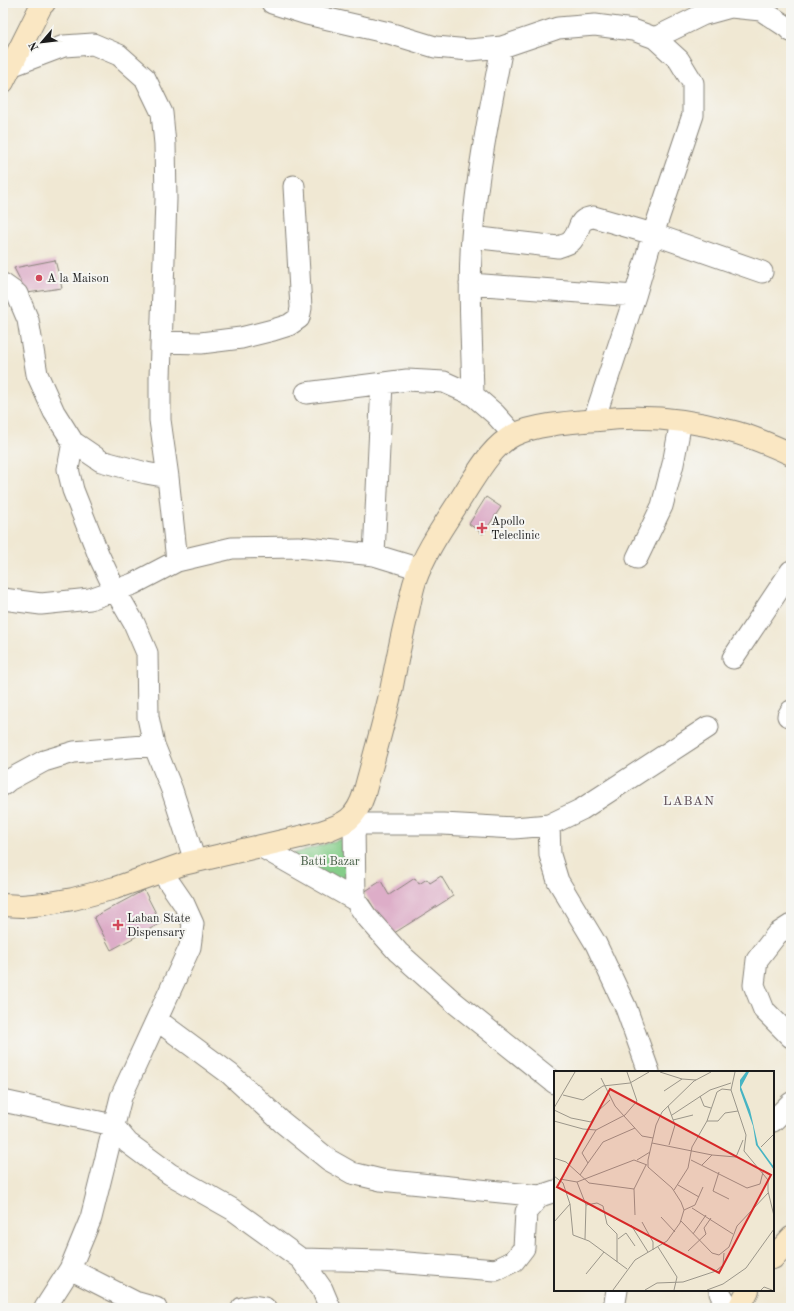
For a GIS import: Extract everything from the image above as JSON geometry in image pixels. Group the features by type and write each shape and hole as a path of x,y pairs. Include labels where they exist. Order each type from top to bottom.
{"street":[{"path":"7,74 41,6 44,3"},
{"path":"272,3 307,14 389,33 435,47 470,50 502,47 558,28 595,25 633,30 655,38 678,60 692,83 693,115 652,234 635,296 594,420"},
{"path":"655,38 702,15 731,7 761,10 791,31"},
{"path":"7,74 64,46 93,44 119,55 145,78 162,112 165,144 166,199 160,420 177,561"},
{"path":"473,395 470,284 472,237 482,149 502,47"},
{"path":"161,342 201,343 241,338 289,325 299,318 302,308 294,186"},
{"path":"472,237 558,247 573,239 580,223 586,218 594,217 652,234 762,272"},
{"path":"3,284 16,294 28,320 37,374 54,412 73,442 102,462 168,477"},
{"path":"470,284 635,296"},
{"path":"306,393 407,380 444,382 473,395 495,414 514,435"},
{"path":"374,555 382,384"},
{"path":"355,900 353,820 364,794 390,693 415,581 429,548 473,479 487,459 503,442 514,435 528,430 594,420 638,418 681,421 730,430 791,454"},
{"path":"637,558 662,506 673,464 681,421"},
{"path":"73,442 68,469 73,490 90,534 115,590 134,623 147,653 148,717 154,746 172,790 195,861"},
{"path":"3,599 42,604 90,599 133,584 177,561 232,548 298,547 374,555 420,569"},
{"path":"733,658 791,571"},
{"path":"3,904 22,906 73,899 115,888 195,861 321,832 353,820 514,828 549,825 582,809 708,727"},
{"path":"3,785 9,780 44,761 74,752 154,746"},
{"path":"549,825 550,855 558,881 596,944 626,1008 650,1071"},
{"path":"260,846 355,900 366,916 398,952 455,1003 554,1082"},
{"path":"45,1308 70,1269 90,1218 113,1125 122,1097 190,947 193,924 184,904 162,872"},
{"path":"791,925 777,934 757,960 754,985 764,1010 791,1037"},
{"path":"157,1020 230,1074 282,1122 329,1160 352,1173 381,1180 547,1193"},
{"path":"3,1101 113,1125 128,1144 170,1174 232,1209 301,1259 322,1290 330,1308"},
{"path":"774,1120 791,1103"},
{"path":"301,1259 382,1261 496,1270 514,1261 524,1248 526,1212 547,1193"},
{"path":"774,1257 791,1238"},
{"path":"70,1269 136,1302 156,1308"},
{"path":"614,1308 617,1291"},
{"path":"720,1291 729,1308"},
{"path":"739,1308 748,1291"},
{"path":"242,1308 253,1306 265,1308"}],"green space":[{"name":"Batti Bazar","path":"348,837 347,892 286,856"}],"building":[{"name":"A la Maison","path":"55,260 62,288 27,293 14,268"},
{"path":"486,497 501,507 483,534 469,524"},
{"path":"441,876 453,896 391,935 364,892 381,881 389,895 415,878 419,884 427,879 430,883"},
{"path":"144,890 161,923 111,950 94,917"}],"place":[{"name":"A la Maison","path":"39,278"},
{"name":"Apollo Teleclinic","path":"482,528"},
{"name":"Laban State Dispensary","path":"118,925"}],"district":[{"name":"LABAN","path":"689,800"}]}
